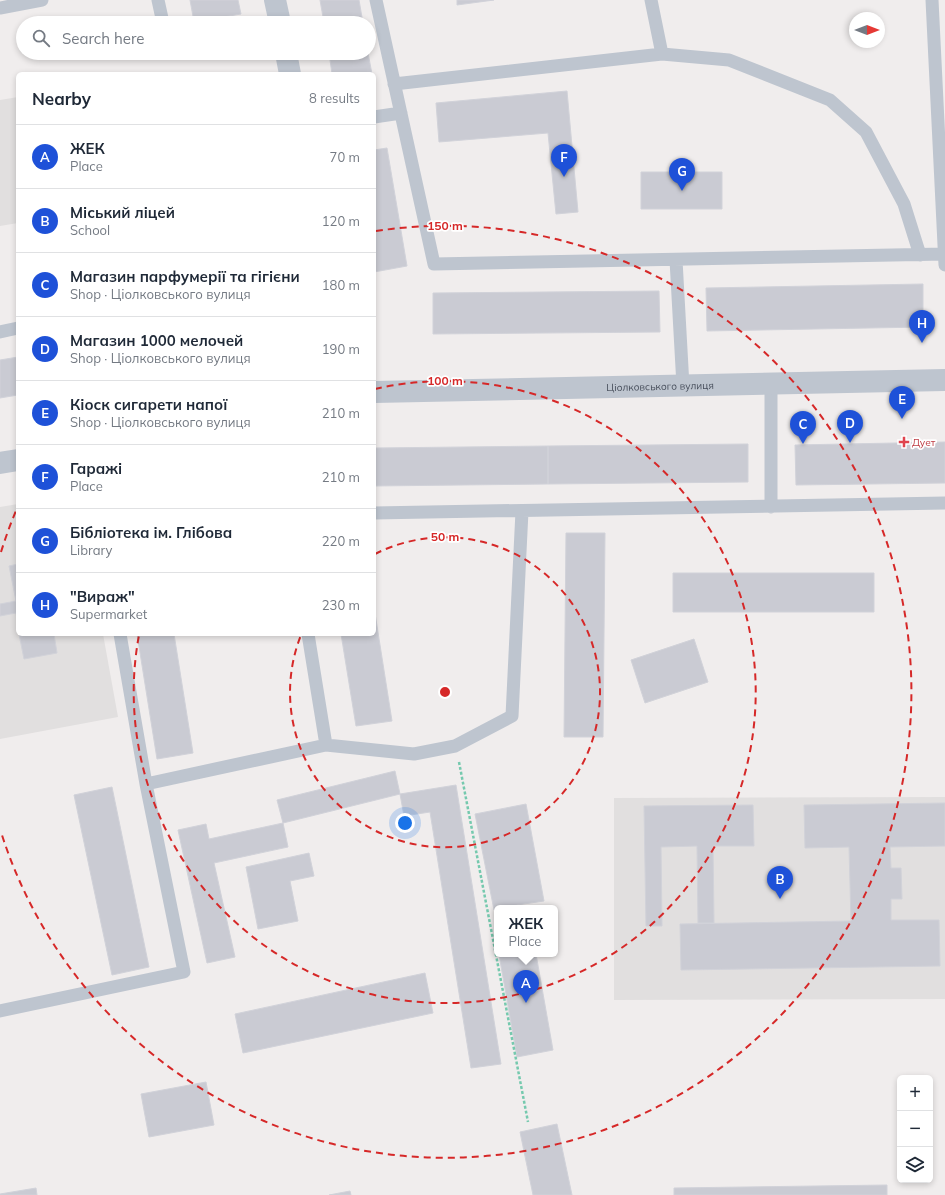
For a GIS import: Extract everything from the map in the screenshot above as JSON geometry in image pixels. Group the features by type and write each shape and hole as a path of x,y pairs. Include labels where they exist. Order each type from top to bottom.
{"street":[{"path":"275,0 278,16"},
{"path":"287,60 290,72"},
{"name":"Ціолковського вулиця","path":"376,392 945,380"},
{"path":"0,463 16,460"}],"lane":[{"path":"0,8 42,0"},
{"path":"158,0 161,16"},
{"path":"376,0 434,264 945,254"},
{"path":"651,0 662,54"},
{"path":"932,0 945,265"},
{"path":"394,84 662,54 729,60 830,100 866,132 904,204 920,255"},
{"path":"376,117 401,113"},
{"path":"676,260 682,386"},
{"path":"0,332 16,328"},
{"path":"771,384 771,506"},
{"path":"376,513 945,503"},
{"path":"146,784 326,745 414,754 455,746 512,716 522,511"},
{"path":"0,1011 184,972 146,784 120,636"},
{"path":"308,636 326,745"}],"path":[{"path":"455,746 494,947"},
{"path":"496,957 528,1122"}],"shaded area":[{"path":"16,97 16,223 0,226 0,100"},
{"path":"16,504 16,636 103,636 118,717 0,739 0,507"},
{"path":"945,797 945,999 614,1000 614,798"}],"building":[{"path":"190,0 238,0 241,14 229,16 193,16"},
{"path":"320,0 359,0 362,16 323,16"},
{"path":"457,0 494,0 457,5"},
{"path":"330,60 369,60 372,72 332,72"},
{"path":"567,91 578,212 556,214 548,133 439,142 436,103"},
{"path":"387,148 407,266 376,272 376,150"},
{"path":"641,172 722,172 722,209 641,209"},
{"path":"923,284 923,327 707,331 706,288"},
{"path":"659,291 660,332 433,334 433,293"},
{"path":"16,357 16,395 0,398 0,360"},
{"path":"945,442 945,483 796,485 795,445"},
{"path":"748,444 748,482 548,484 548,446"},
{"path":"548,446 548,484 376,486 376,448"},
{"path":"566,533 605,533 603,737 564,737"},
{"path":"16,564 16,601 9,566"},
{"path":"673,573 874,573 874,612 673,612"},
{"path":"16,601 16,613 0,616 0,604"},
{"path":"376,620 392,721 356,726 341,636 376,636"},
{"path":"19,636 54,636 57,653 24,659"},
{"path":"137,636 174,636 193,753 157,759"},
{"path":"694,639 708,682 645,703 631,660"},
{"path":"395,771 400,794 283,823 277,800"},
{"path":"456,785 501,1064 471,1068 430,812 404,816 400,794"},
{"path":"112,787 149,967 112,975 74,795"},
{"path":"945,803 945,846 890,847 891,868 901,868 902,899 891,899 891,920 939,920 940,966 681,970 680,924 851,921 849,847 805,848 804,805"},
{"path":"526,804 544,901 517,905 494,905 494,910 475,814"},
{"path":"753,805 754,846 713,846 714,923 698,923 697,846 661,847 662,926 646,926 644,806"},
{"path":"283,823 288,847 214,863 235,957 207,963 178,830 206,824 209,839"},
{"path":"309,853 314,876 290,881 298,921 258,929 246,867"},
{"path":"499,957 537,957 553,1050 517,1057"},
{"path":"425,973 433,1013 243,1053 235,1014"},
{"path":"206,1082 214,1125 149,1137 141,1094"},
{"path":"557,1124 572,1195 533,1195 520,1132"},
{"path":"887,1185 887,1195 674,1195 674,1188"},
{"path":"36,1188 37,1195 0,1195 0,1194"},
{"path":"350,1191 351,1195 329,1195"}],"place":[{"name":"Гаражі","path":"564,177"},
{"name":"Бібліотека ім. Глібова","path":"682,191"},
{"name":"\"Вираж\"","path":"922,343"},
{"name":"Кіоск сигарети напої","path":"902,419"},
{"name":"Дует","path":"904,442"},
{"name":"Магазин 1000 мелочей","path":"850,443"},
{"name":"Магазин парфумерії та гігієни","path":"803,444"},
{"name":"Міський ліцей","path":"780,899"},
{"name":"ЖЕК","path":"526,1003"}]}
